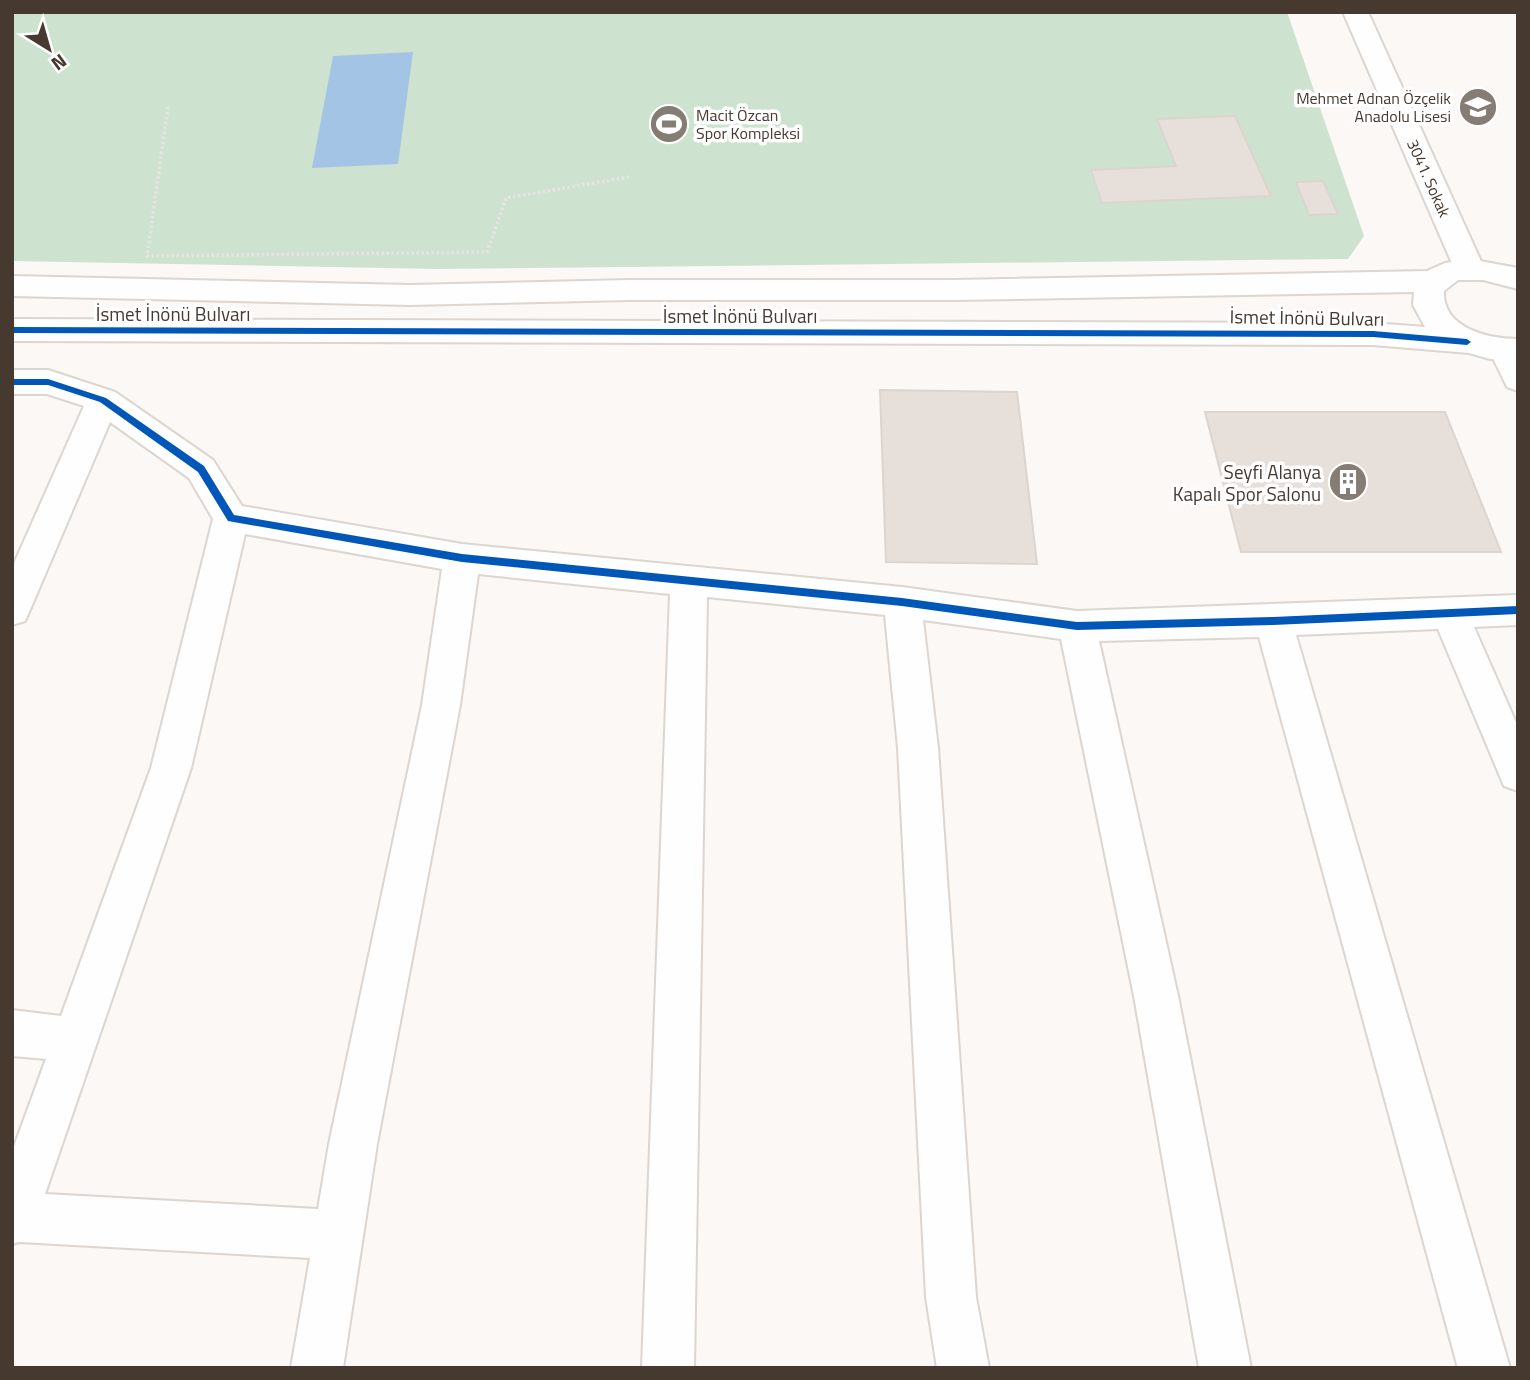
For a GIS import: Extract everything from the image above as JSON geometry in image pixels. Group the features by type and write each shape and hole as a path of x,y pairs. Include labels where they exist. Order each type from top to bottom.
{"street":[{"name":"3041. Sokak","path":"1355,12 1469,268"},
{"path":"1514,360 1467,342 1449,331 1436,318 1429,304 1429,291 1435,281 1447,273 1469,268 1504,273 1518,279"},
{"name":"İsmet İnönü Bulvarı","path":"12,286 409,295 631,290 955,290 1435,281"},
{"name":"İsmet İnönü Bulvarı","path":"12,330 1373,334 1467,342"},
{"path":"12,382 48,382 103,400 201,469 232,518 172,768 13,1218 338,1235"},
{"path":"12,610 103,400"},
{"path":"232,518 462,558 902,602 1077,626 1273,621 1518,610"},
{"path":"317,1368 353,1144 441,705 462,558"},
{"path":"668,1368 671,1167 689,582"},
{"path":"902,602 918,748 951,1297 963,1368"},
{"path":"1450,614 1518,773"},
{"path":"1273,621 1484,1368"},
{"path":"1077,626 1119,809 1174,1082 1225,1368"},
{"path":"12,1033 76,1041"}],"path":[{"path":"168,107 147,256 487,252 506,198 629,177"}],"green space":[{"name":"Macit Özcan Spor Kompleksi","path":"12,12 1287,12 1364,236 1348,259 436,269 12,261"}],"water":[{"path":"413,52 398,164 312,168 333,56"}],"building":[{"path":"1235,116 1271,196 1102,203 1091,170 1176,166 1157,119"},
{"path":"1323,181 1338,214 1309,215 1296,182"},
{"path":"880,390 1017,392 1037,564 886,562"},
{"name":"Seyfi Alanya Kapalı Spor Salonu","path":"1205,412 1445,412 1501,552 1241,552"}],"cycle path":[{"path":"12,330 1373,334 1467,342"},
{"path":"12,382 48,382 103,400 201,469 231,518 462,558 902,602 1077,626 1273,621 1518,610"}],"place":[{"name":"Mehmet Adnan Özçelik Anadolu Lisesi","path":"1478,107"},
{"name":"Macit Özcan Spor Kompleksi","path":"669,124"},
{"name":"Seyfi Alanya Kapalı Spor Salonu","path":"1348,482"}]}
